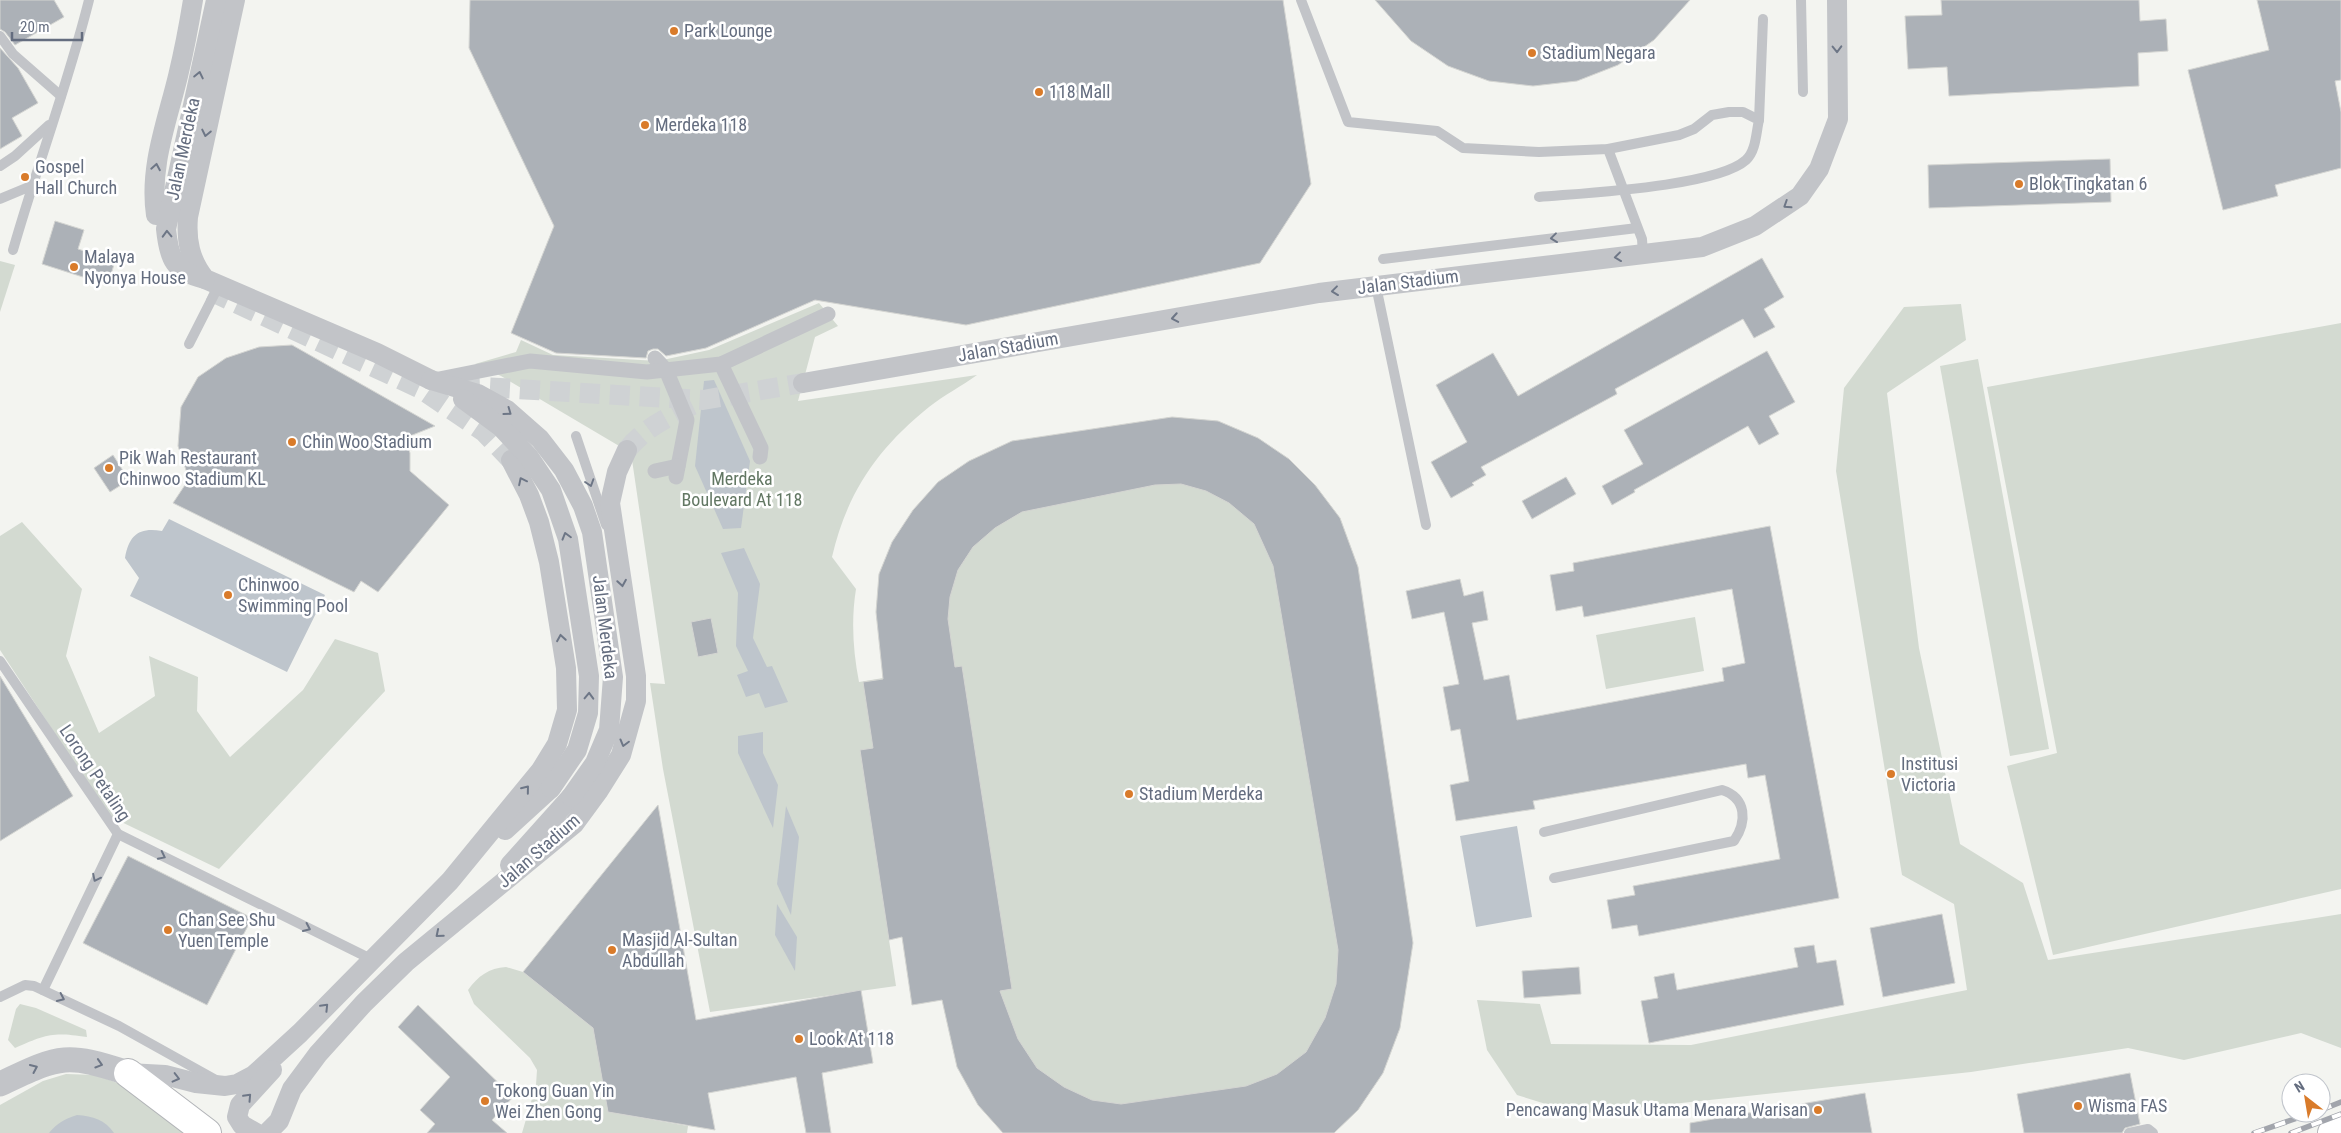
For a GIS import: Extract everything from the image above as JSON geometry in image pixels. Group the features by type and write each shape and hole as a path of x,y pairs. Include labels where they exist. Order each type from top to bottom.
{"highway":[{"path":"128,1073 207,1133"},
{"path":"2332,1133 2341,1130"}],"street":[{"path":"156,215 153,196 155,169 178,76 193,0"},
{"name":"Jalan Merdeka","path":"216,0 166,230 171,258 180,269 190,276 212,282 377,353 431,380 476,407 501,427 529,457 551,490 568,539 590,676 588,713 577,750 551,788 450,881"},
{"name":"Jalan Merdeka","path":"212,282 197,270 188,245 188,217 235,0"},
{"name":"Jalan Stadium","path":"803,383 1319,293 1702,247 1755,226 1800,196 1819,169 1838,119 1836,0"},
{"path":"431,380 530,361 647,372 721,364 828,314"},
{"path":"654,470 677,471 687,420 666,370 655,358"},
{"path":"721,364 752,414 761,448 760,457"},
{"name":"Jalan Merdeka","path":"431,380 478,394 507,410 540,439 564,470 583,506 592,532 613,677 609,730 595,763 571,797 471,907"},
{"name":"Jalan Stadium","path":"267,1133 279,1121 291,1094 318,1054 364,1003 406,962 574,824 599,790 621,755 636,701 636,676 610,503 618,472 627,450"},
{"path":"0,1084 40,1065 70,1058 85,1060 128,1073 165,1075 196,1083 225,1086 237,1084 254,1075 300,1033 450,881 541,770 557,744 567,710 566,668 549,562 539,522 529,495 512,460"},
{"path":"256,1133 242,1126 237,1118 240,1106 272,1070 300,1033"},
{"name":"Jalan Stadium","path":"288,1133 291,1094"}],"lane":[{"path":"13,250 89,0"},
{"path":"1301,0 1348,122 1437,131 1463,148 1539,152 1608,149 1678,135 1694,129 1712,115 1729,112 1743,112 1759,120"},
{"path":"1801,0 1803,92"},
{"path":"1539,197 1625,190 1714,175 1745,161 1752,153 1759,120 1763,19"},
{"path":"0,36 13,54 60,96"},
{"path":"0,166 15,156 51,123"},
{"path":"1608,149 1642,239 1643,254"},
{"path":"0,199 31,186"},
{"path":"1383,258 1638,228"},
{"path":"189,344 212,282"},
{"path":"1376,286 1426,526"},
{"path":"576,436 597,504 616,548"},
{"name":"Lorong Petaling","path":"0,661 118,834 43,990"},
{"path":"1544,832 1722,790 1730,792 1740,803 1744,815 1742,830 1734,841 1554,878"},
{"path":"118,834 371,959"},
{"path":"0,997 25,985 43,990 119,1026 225,1086"},
{"path":"2129,1133 2148,1129 2153,1133"}],"green space":[{"path":"0,261 15,265 0,312"},
{"name":"Stadium Merdeka","path":"819,303 838,326 815,337 798,401 977,375 929,407 894,439 867,473 846,512 832,557 856,589 853,636 859,682 883,678 876,612 879,574 969,461 1012,441 1172,417 1218,421 1258,438 1289,459 1315,485 1340,518 1358,567 1413,943 1400,1028 1383,1073 1358,1110 1334,1133 1003,1133 978,1105 957,1067 942,1000 912,1005 902,937 889,940 896,986 710,1012 663,769 650,683 665,684 631,453 501,376 475,364 516,352 521,340 553,355 658,361 709,350"},
{"path":"1961,304 1966,340 1887,393 1919,648 1960,844 2023,883 2048,960 2341,914 2341,1048 2301,1033 2184,1060 2128,1048 1971,1072 1578,1114 1517,1095 1487,1050 1477,1000 1540,1004 1551,1044 1691,1045 1967,990 1954,904 1902,875 1836,471 1844,388 1904,307"},
{"path":"2341,323 2341,889 2053,955 2007,766 2057,753 1987,387"},
{"path":"1978,359 2049,749 2010,756 1940,366"},
{"path":"22,522 82,589 66,656 99,733 155,696 149,656 198,677 197,711 230,757 303,690 335,639 378,653 385,691 219,869 109,816 0,650 0,536"},
{"path":"1695,617 1704,671 1606,689 1596,635"},
{"path":"506,967 523,972 593,1028 608,1112 688,1126 687,1133 522,1133 536,1085 537,1070 530,1058 474,1004 468,990 484,974 494,969"},
{"path":"20,1004 36,1008 86,1030 87,1037 50,1035 15,1048 8,1040 16,1009"},
{"path":"66,1074 96,1075 123,1085 195,1133 0,1133 0,1105 43,1081"}],"shaded area":[{"path":"714,380 750,461 741,528 723,529 695,466 704,381"},
{"name":"Chinwoo Swimming Pool","path":"169,519 325,595 287,672 130,596 139,578 125,558 132,538 136,534 147,530 162,531"},
{"path":"744,548 760,584 753,638 767,667 772,666 788,702 765,708 759,693 746,697 737,675 748,671 736,646 738,593 721,553"},
{"path":"763,732 763,753 778,785 773,828 738,753 738,736"},
{"path":"786,806 799,837 791,915 777,884"},
{"path":"1517,826 1532,917 1476,927 1460,836"},
{"path":"777,904 797,937 795,971 775,935"},
{"path":"77,1115 88,1116 98,1120 107,1125 114,1133 49,1133 62,1122"}],"building":[{"path":"0,0 54,0 64,17 15,45 5,32 0,29"},
{"name":"118 Mall","path":"470,0 1283,0 1311,184 1260,263 966,325 815,300 706,348 666,356 658,349 653,349 648,351 646,358 556,353 511,333 554,226 469,48"},
{"name":"Stadium Negara","path":"1375,0 1690,0 1654,40 1618,65 1577,81 1533,86 1489,81 1448,66 1411,41"},
{"path":"1941,0 2139,0 2140,21 2166,19 2168,51 2138,53 2139,86 1949,96 1947,67 1908,69 1905,16 1942,15"},
{"path":"2257,0 2341,0 2341,80 2335,81 2341,112 2341,168 2275,185 2278,196 2223,210 2188,70 2269,50"},
{"path":"0,48 18,68 38,103 12,118 22,136 0,149"},
{"name":"Blok Tingkatan 6","path":"2110,159 2111,202 1929,208 1928,165"},
{"path":"55,221 84,230 78,249 115,261 108,285 42,264"},
{"path":"1762,258 1784,297 1764,309 1775,327 1754,338 1743,319 1615,389 1617,394 1481,467 1486,475 1472,483 1474,485 1451,498 1431,462 1467,442 1436,385 1493,353 1518,396"},
{"name":"Chin Woo Stadium","path":"292,345 435,426 405,438 410,453 410,471 449,505 378,592 361,581 354,592 173,503 189,479 178,446 181,407 198,377 226,358 259,347"},
{"path":"1767,351 1795,402 1769,416 1779,434 1759,445 1748,426 1634,490 1635,492 1612,505 1602,486 1643,464 1624,430"},
{"path":"1172,417 1218,421 1258,438 1289,459 1315,485 1340,518 1358,567 1413,943 1400,1028 1383,1073 1358,1110 1334,1133 1003,1133 978,1105 957,1067 942,1000 912,1005 902,937 889,940 860,750 873,748 863,682 883,679 876,612 879,574 892,542 913,510 938,482 969,461 1012,441","holes":["1181,484 1206,491 1229,503 1254,524 1273,566 1338,950 1336,984 1325,1018 1306,1052 1277,1074 1246,1086 1121,1104 1092,1100 1064,1087 1037,1068 1018,1039 1000,991 1012,989 962,666 955,667 948,619 950,597 958,570 973,547 995,528 1022,512 1155,485"]},
{"path":"113,455 129,480 110,492 94,468"},
{"path":"1566,477 1576,494 1532,519 1522,501"},
{"path":"1770,526 1839,898 1639,936 1637,925 1612,929 1607,900 1635,895 1633,886 1780,859 1765,775 1748,778 1746,764 1533,801 1535,809 1456,821 1450,785 1469,781 1460,729 1451,731 1443,687 1459,684 1444,612 1412,619 1406,591 1460,579 1464,596 1483,591 1488,620 1472,623 1484,680 1509,675 1517,720 1724,681 1722,668 1745,663 1732,589 1584,617 1582,606 1556,611 1550,575 1574,571 1573,563"},
{"path":"711,618 718,653 698,657 691,622"},
{"path":"0,676 73,796 0,841"},
{"name":"Masjid Al-Sultan Abdullah","path":"658,805 696,1020 861,990 873,1063 822,1073 831,1133 806,1133 796,1077 708,1093 715,1130 608,1112 593,1028 523,972"},
{"name":"Chan See Shu Yuen Temple","path":"128,856 252,918 207,1005 83,943"},
{"path":"1942,914 1955,983 1883,997 1870,928"},
{"path":"1814,945 1817,963 1836,960 1844,1005 1649,1043 1641,1001 1658,998 1654,977 1674,973 1677,990 1798,967 1794,948"},
{"path":"1579,967 1581,994 1524,998 1522,971"},
{"path":"418,1005 513,1097 492,1120 507,1133 427,1133 435,1124 420,1110 450,1077 398,1027"},
{"name":"Wisma FAS","path":"2130,1073 2140,1124 2125,1128 2122,1133 2024,1133 2017,1094"},
{"name":"Pencawang Masuk Utama Menara Warisan","path":"1865,1093 1872,1133 1690,1133 1690,1123"}],"tunnel":[{"path":"210,291 421,389 484,432 511,460"},
{"path":"460,388 483,387 703,400 803,383"},
{"path":"627,450 642,434 669,417 699,402"}],"railway":[{"path":"2331,1106 2341,1102"},
{"path":"2291,1133 2341,1114"},
{"path":"2254,1133 2283,1123"}],"place":[{"name":"Park Lounge","path":"674,31"},
{"name":"Stadium Negara","path":"1532,53"},
{"name":"118 Mall","path":"1039,92"},
{"name":"Merdeka 118","path":"645,125"},
{"name":"Gospel Hall Church","path":"25,177"},
{"name":"Blok Tingkatan 6","path":"2019,184"},
{"name":"Malaya Nyonya House","path":"74,267"},
{"name":"Chin Woo Stadium","path":"292,442"},
{"name":"Pik Wah Restaurant Chinwoo Stadium KL","path":"109,468"},
{"name":"Chinwoo Swimming Pool","path":"228,595"},
{"name":"Institusi Victoria","path":"1891,774"},
{"name":"Stadium Merdeka","path":"1129,794"},
{"name":"Chan See Shu Yuen Temple","path":"168,930"},
{"name":"Masjid Al-Sultan Abdullah","path":"612,950"},
{"name":"Look At 118","path":"799,1039"},
{"name":"Tokong Guan Yin Wei Zhen Gong","path":"485,1101"},
{"name":"Wisma FAS","path":"2078,1106"},
{"name":"Pencawang Masuk Utama Menara Warisan","path":"1818,1110"}],"park label":[{"name":"Merdeka Boulevard At 118","path":"742,489"}]}
